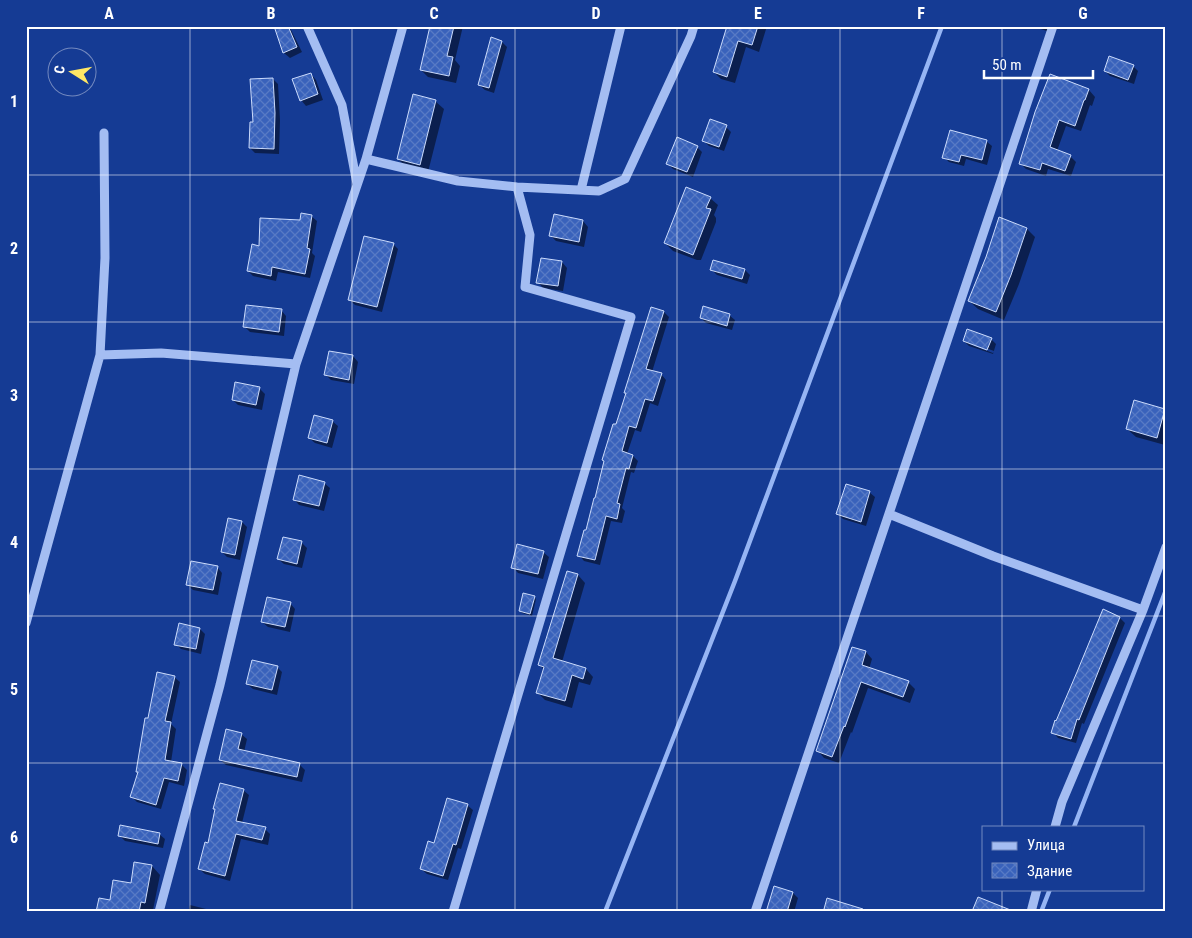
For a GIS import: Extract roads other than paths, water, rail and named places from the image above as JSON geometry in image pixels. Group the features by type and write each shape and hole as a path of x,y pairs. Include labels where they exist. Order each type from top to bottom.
{"street":[{"path":"307,26 342,105 357,184"},
{"path":"160,912 220,685 296,364 366,160 403,26"},
{"path":"582,190 621,26"},
{"path":"366,160 458,181 517,187 599,191 625,179 694,26"},
{"path":"755,912 1053,26"},
{"path":"26,623 100,355 105,258 104,133"},
{"path":"453,912 631,317 525,287 530,235 517,187"},
{"path":"100,355 161,353 296,364"},
{"path":"889,514 993,556 1143,610"},
{"path":"1055,826 1062,802 1143,610 1166,547"},
{"path":"1030,912 1037,890"}],"waterway":[{"path":"605,912 735,581 942,26"},
{"path":"1074,826 1166,590"},
{"path":"1041,912 1050,890"}]}
